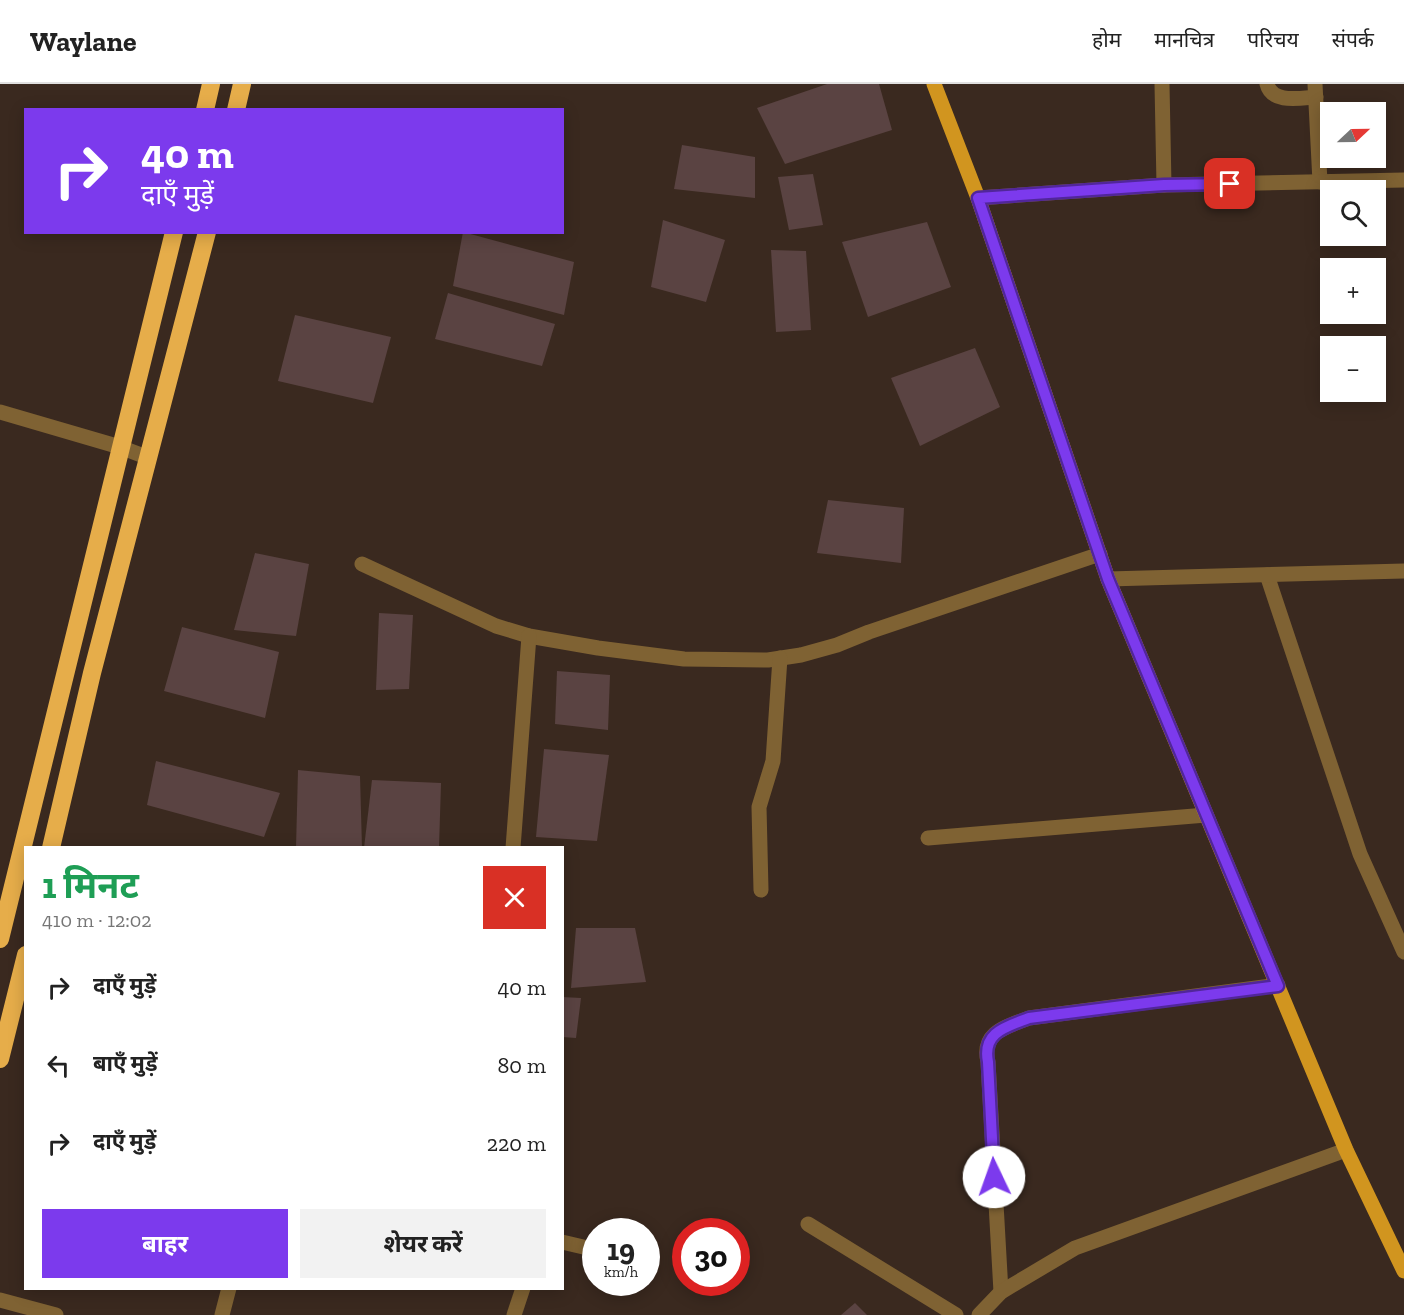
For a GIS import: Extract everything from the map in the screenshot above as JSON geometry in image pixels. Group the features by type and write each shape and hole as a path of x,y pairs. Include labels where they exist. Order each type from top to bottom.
{"highway":[{"path":"205,108 211,84"},
{"path":"236,108 242,84"},
{"path":"0,939 173,234"},
{"path":"51,846 92,673 206,234"},
{"path":"0,1059 24,963"}],"main road":[{"path":"934,84 978,198 1108,579 1346,1150 1404,1271"}],"street":[{"path":"1162,84 1164,185"},
{"path":"978,198 1164,185 1320,182 1315,90 1284,98 1274,95 1268,89 1267,84"},
{"path":"1386,180 1404,180"},
{"path":"0,412 120,447 149,458"},
{"path":"362,564 496,626 529,636 684,659 768,660 837,645 869,632 1100,554"},
{"path":"1108,579 1404,571"},
{"path":"1267,575 1360,854 1404,952"},
{"path":"513,846 529,636"},
{"path":"761,890 759,807 773,761 780,658"},
{"path":"928,838 1206,815"},
{"path":"1001,1292 988,1062 985,1050 991,1036 1029,1018 1278,986"},
{"path":"980,1315 1001,1292 1075,1248 1346,1150"},
{"path":"807,1224 956,1315"},
{"path":"564,1242 582,1247"},
{"path":"222,1315 228,1290"},
{"path":"514,1315 522,1290"},
{"path":"0,1300 56,1315"}],"building":[{"path":"827,84 879,84 892,130 785,164 757,108"},
{"path":"682,145 755,157 755,198 674,189"},
{"path":"813,174 823,225 789,230 778,177"},
{"path":"663,220 725,240 706,302 651,287"},
{"path":"927,222 951,287 868,317 842,242"},
{"path":"463,234 470,234 574,262 564,315 453,286"},
{"path":"771,250 806,251 811,330 776,332"},
{"path":"448,293 555,324 542,366 435,339"},
{"path":"295,315 391,337 373,403 278,381"},
{"path":"975,348 1000,407 920,446 891,378"},
{"path":"828,500 904,508 901,563 817,553"},
{"path":"255,553 309,564 296,636 234,630"},
{"path":"379,613 413,615 409,689 376,690"},
{"path":"182,627 279,652 265,718 164,691"},
{"path":"557,671 610,675 608,730 555,724"},
{"path":"544,749 609,755 597,841 536,837"},
{"path":"156,761 280,793 264,837 147,805"},
{"path":"298,770 360,776 362,846 296,846"},
{"path":"372,780 441,783 439,846 364,846"},
{"path":"576,928 635,928 646,982 571,988"},
{"path":"564,997 581,998 576,1038 564,1037"},
{"path":"855,1303 867,1315 841,1315"}],"route":[{"path":"994,1177 988,1062 985,1050 991,1036 1029,1018 1278,986 1108,579 978,198 1164,185 1230,184"}]}
